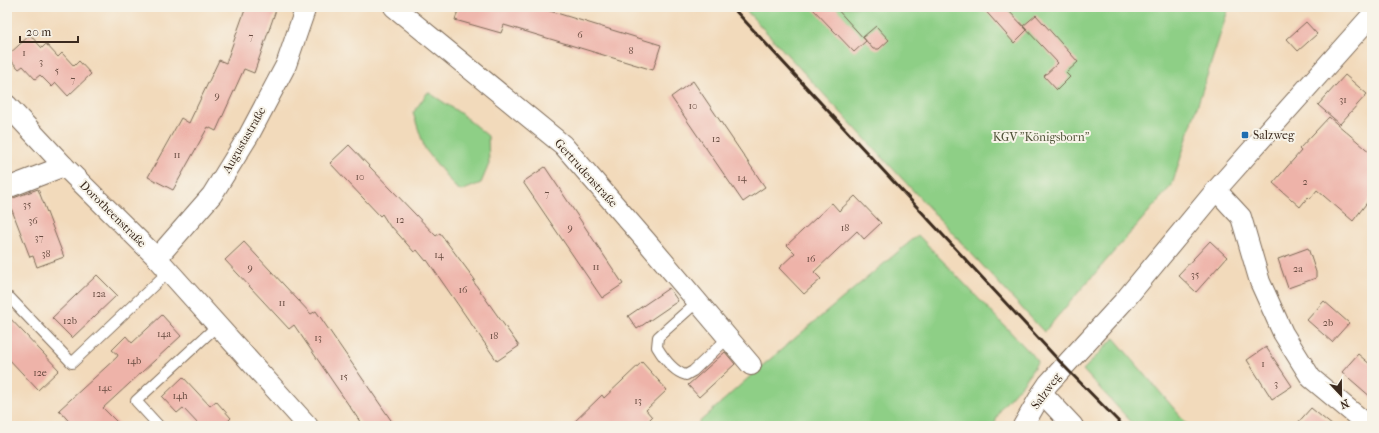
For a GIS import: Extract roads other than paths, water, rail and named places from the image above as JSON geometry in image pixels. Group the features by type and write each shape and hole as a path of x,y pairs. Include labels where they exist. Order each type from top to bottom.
{"street":[{"name":"Augustastraße","path":"163,264 212,195 249,135 286,65 306,7"},
{"name":"Gertrudenstraße","path":"394,7 563,145 751,366"},
{"name":"Salzweg","path":"1023,426 1042,393 1059,372 1134,290 1216,190 1372,15"},
{"name":"Dorotheenstraße","path":"7,105 64,166 163,264 308,426"},
{"path":"7,188 64,166"},
{"path":"1216,190 1241,217 1260,282 1282,333 1311,378 1370,426"},
{"path":"1042,393 1072,426"}],"lane":[{"path":"10,298 72,363 163,264"},
{"path":"697,302 658,337 657,347 666,359 678,371 686,376 728,338"},
{"path":"159,426 136,401 218,324"}],"railway":[{"path":"732,7 1064,366 1123,426"}],"place":[{"name":"Salzweg","path":"1245,135"}],"park label":[{"name":"KGV \"Königsborn\"","path":"1041,137"}]}
